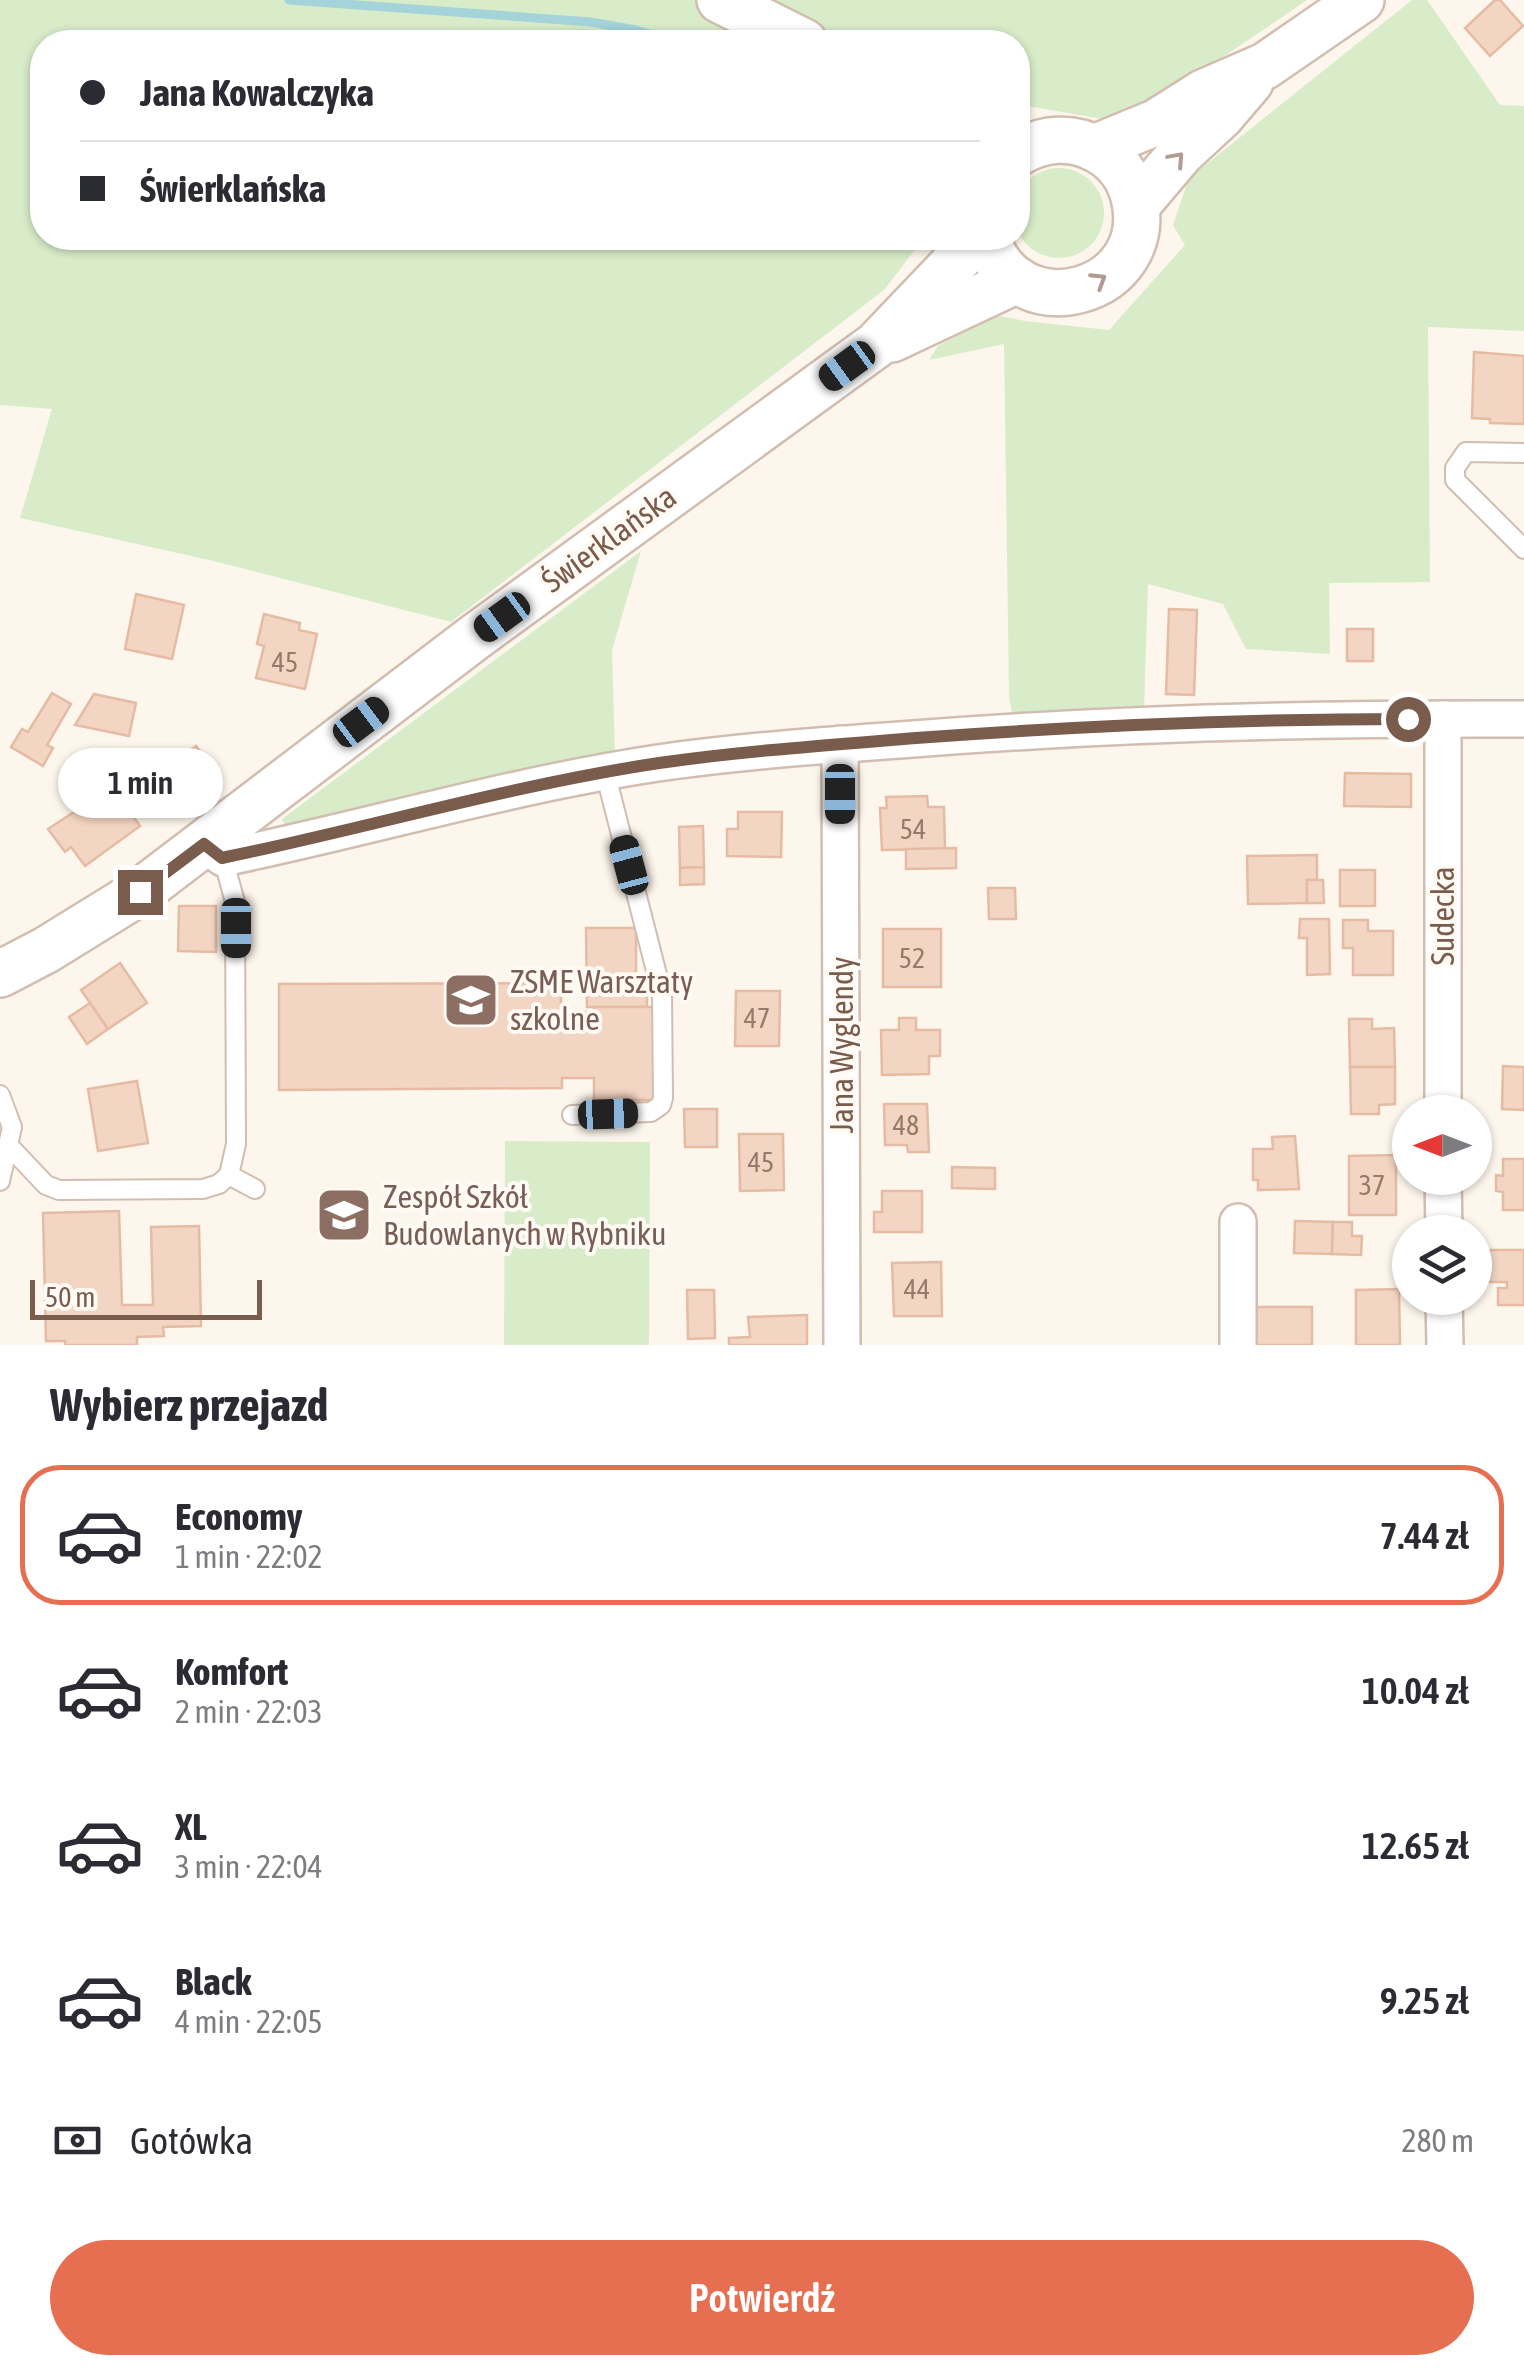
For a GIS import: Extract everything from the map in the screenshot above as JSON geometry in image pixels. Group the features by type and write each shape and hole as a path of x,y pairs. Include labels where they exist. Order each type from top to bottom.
{"street":[{"path":"720,0 780,30"},
{"path":"1094,148 1157,122 1203,94 1264,66 1361,0"},
{"path":"1136,206 1181,152 1221,116 1264,66"},
{"path":"992,250 1016,280 1062,294 1094,286 1120,265 1130,250 1136,206 1122,172 1110,158 1080,142 1050,140 1030,147"},
{"name":"Świerklańska","path":"0,974 213,851 490,626 876,345 967,250"},
{"name":"Świerklańska","path":"876,345 930,324 1016,280"},
{"name":"Sudecka","path":"1443,718 1444,1095"},
{"path":"213,851 605,772 716,756 840,744 1231,720 1524,719"},
{"name":"Jana Wyglendy","path":"840,744 842,1345"},
{"path":"1238,1222 1238,1345"},
{"path":"1444,1315 1445,1345"}],"lane":[{"path":"1524,453 1466,452 1455,468 1455,480 1524,549"},
{"path":"572,1115 651,1112 664,1098 662,994 605,772"},
{"path":"10,1147 46,1185 59,1190 204,1189 229,1175 236,1144 236,902 213,851"},
{"path":"0,1095 12,1126 0,1181"},
{"path":"229,1175 254,1189"}],"green space":[{"path":"0,0 1307,0 1126,123 1030,107 1030,30 30,30 30,250 915,250 884,290 451,622 218,562 20,518 52,409 0,405"},
{"path":"1412,0 1427,0 1500,105 1524,106 1524,331 1428,327 1430,582 1329,583 1330,654 1246,649 1223,604 1148,584 1144,708 1012,714 1004,344 929,360 938,346 995,315 1109,330 1185,245 1173,225 1189,178"},
{"path":"1059,168 1076,172 1091,181 1103,204 1100,230 1084,250 1059,258 1030,247 1030,179 1034,176"},
{"path":"641,551 612,650 615,757 287,829 282,819"},
{"path":"505,1141 650,1142 649,1345 504,1345"}],"building":[{"path":"1495,0 1500,0 1523,26 1490,56 1465,28"},
{"path":"1474,352 1524,356 1524,424 1472,418"},
{"path":"136,594 184,605 172,659 125,649"},
{"path":"1169,609 1197,610 1194,695 1166,694"},
{"path":"264,614 300,623 299,630 317,634 305,689 256,678 264,646 257,644"},
{"path":"1347,629 1373,629 1373,661 1347,661"},
{"path":"52,693 71,704 47,745 53,748 43,766 11,747 22,729 28,732"},
{"path":"94,694 136,703 129,736 75,725"},
{"path":"196,746 213,769 174,797 157,774"},
{"path":"92,760 112,787 90,803 69,776 77,771 82,778 88,774 83,767"},
{"path":"1345,773 1411,774 1411,807 1344,806"},
{"path":"112,787 140,826 85,866 71,847 65,852 48,829"},
{"path":"927,796 928,807 944,807 945,849 882,850 880,808 887,808 886,797"},
{"path":"738,812 782,812 781,857 727,856 727,829 738,829"},
{"path":"703,826 704,867 680,868 679,827"},
{"path":"956,848 956,868 906,869 906,849"},
{"path":"1317,855 1317,880 1307,880 1307,903 1248,904 1247,856"},
{"path":"704,867 704,884 680,885 680,868"},
{"path":"1340,870 1375,870 1375,906 1340,906"},
{"path":"1307,880 1323,880 1324,903 1307,903"},
{"path":"988,888 1015,888 1016,919 989,919"},
{"path":"179,906 216,906 216,952 178,951"},
{"path":"1300,919 1329,919 1330,974 1307,975 1307,938 1299,938"},
{"path":"1343,920 1368,920 1368,931 1393,931 1393,975 1353,975 1353,948 1343,948"},
{"path":"586,928 636,928 636,979 647,979 647,1007 587,1007"},
{"path":"883,929 941,929 941,987 883,987"},
{"path":"120,963 147,1003 108,1029 81,990"},
{"path":"561,983 561,1012 594,1012 594,1007 655,1007 655,1100 594,1100 594,1078 562,1078 562,1088 279,1090 279,984"},
{"path":"736,991 780,991 779,1046 735,1046"},
{"path":"90,1003 108,1029 87,1044 69,1017"},
{"path":"899,1018 916,1018 916,1030 940,1030 940,1056 929,1056 929,1074 882,1075 881,1030 899,1030"},
{"path":"1349,1019 1372,1019 1372,1029 1394,1028 1395,1067 1350,1067"},
{"path":"1503,1066 1524,1067 1524,1110 1502,1109"},
{"path":"1350,1067 1395,1067 1392,1104 1379,1105 1379,1114 1351,1114"},
{"path":"137,1081 148,1143 98,1151 88,1089"},
{"path":"884,1104 927,1104 929,1152 908,1152 907,1145 885,1145"},
{"path":"684,1109 717,1109 717,1147 685,1147"},
{"path":"739,1134 783,1134 784,1190 740,1191"},
{"path":"1295,1136 1299,1189 1258,1190 1258,1180 1253,1180 1253,1149 1273,1149 1272,1137"},
{"path":"1392,1155 1396,1215 1349,1215 1349,1156"},
{"path":"1503,1159 1524,1159 1524,1210 1503,1210 1503,1192 1496,1191 1496,1175 1503,1176"},
{"path":"952,1167 995,1168 995,1189 952,1188"},
{"path":"882,1191 922,1191 922,1232 874,1232 874,1212 882,1212"},
{"path":"119,1211 122,1305 153,1305 151,1227 199,1226 201,1326 163,1327 164,1336 137,1337 137,1345 65,1345 65,1341 46,1341 43,1213"},
{"path":"1295,1221 1333,1222 1332,1254 1294,1253"},
{"path":"1333,1222 1352,1222 1352,1236 1362,1236 1361,1255 1332,1254"},
{"path":"1492,1250 1524,1250 1524,1305 1498,1305 1498,1288 1507,1288 1507,1282 1492,1282"},
{"path":"941,1262 942,1316 894,1316 892,1263"},
{"path":"1392,1289 1392,1315 1399,1315 1400,1345 1356,1345 1356,1290"},
{"path":"687,1290 714,1290 715,1338 688,1339"},
{"path":"1255,1307 1312,1307 1312,1345 1255,1345"},
{"path":"807,1315 807,1345 729,1345 729,1338 750,1337 748,1317"}],"waterway":[{"path":"289,0 591,22 636,30"}],"place":[{"name":"ZSME Warsztaty szkolne","path":"471,1000"},
{"name":"Zespół Szkół Budowlanych w Rybniku","path":"344,1215"}],"route":[{"path":"140,892 204,844 222,858 404,814 658,763 1005,732 1231,720 1408,719"}]}
